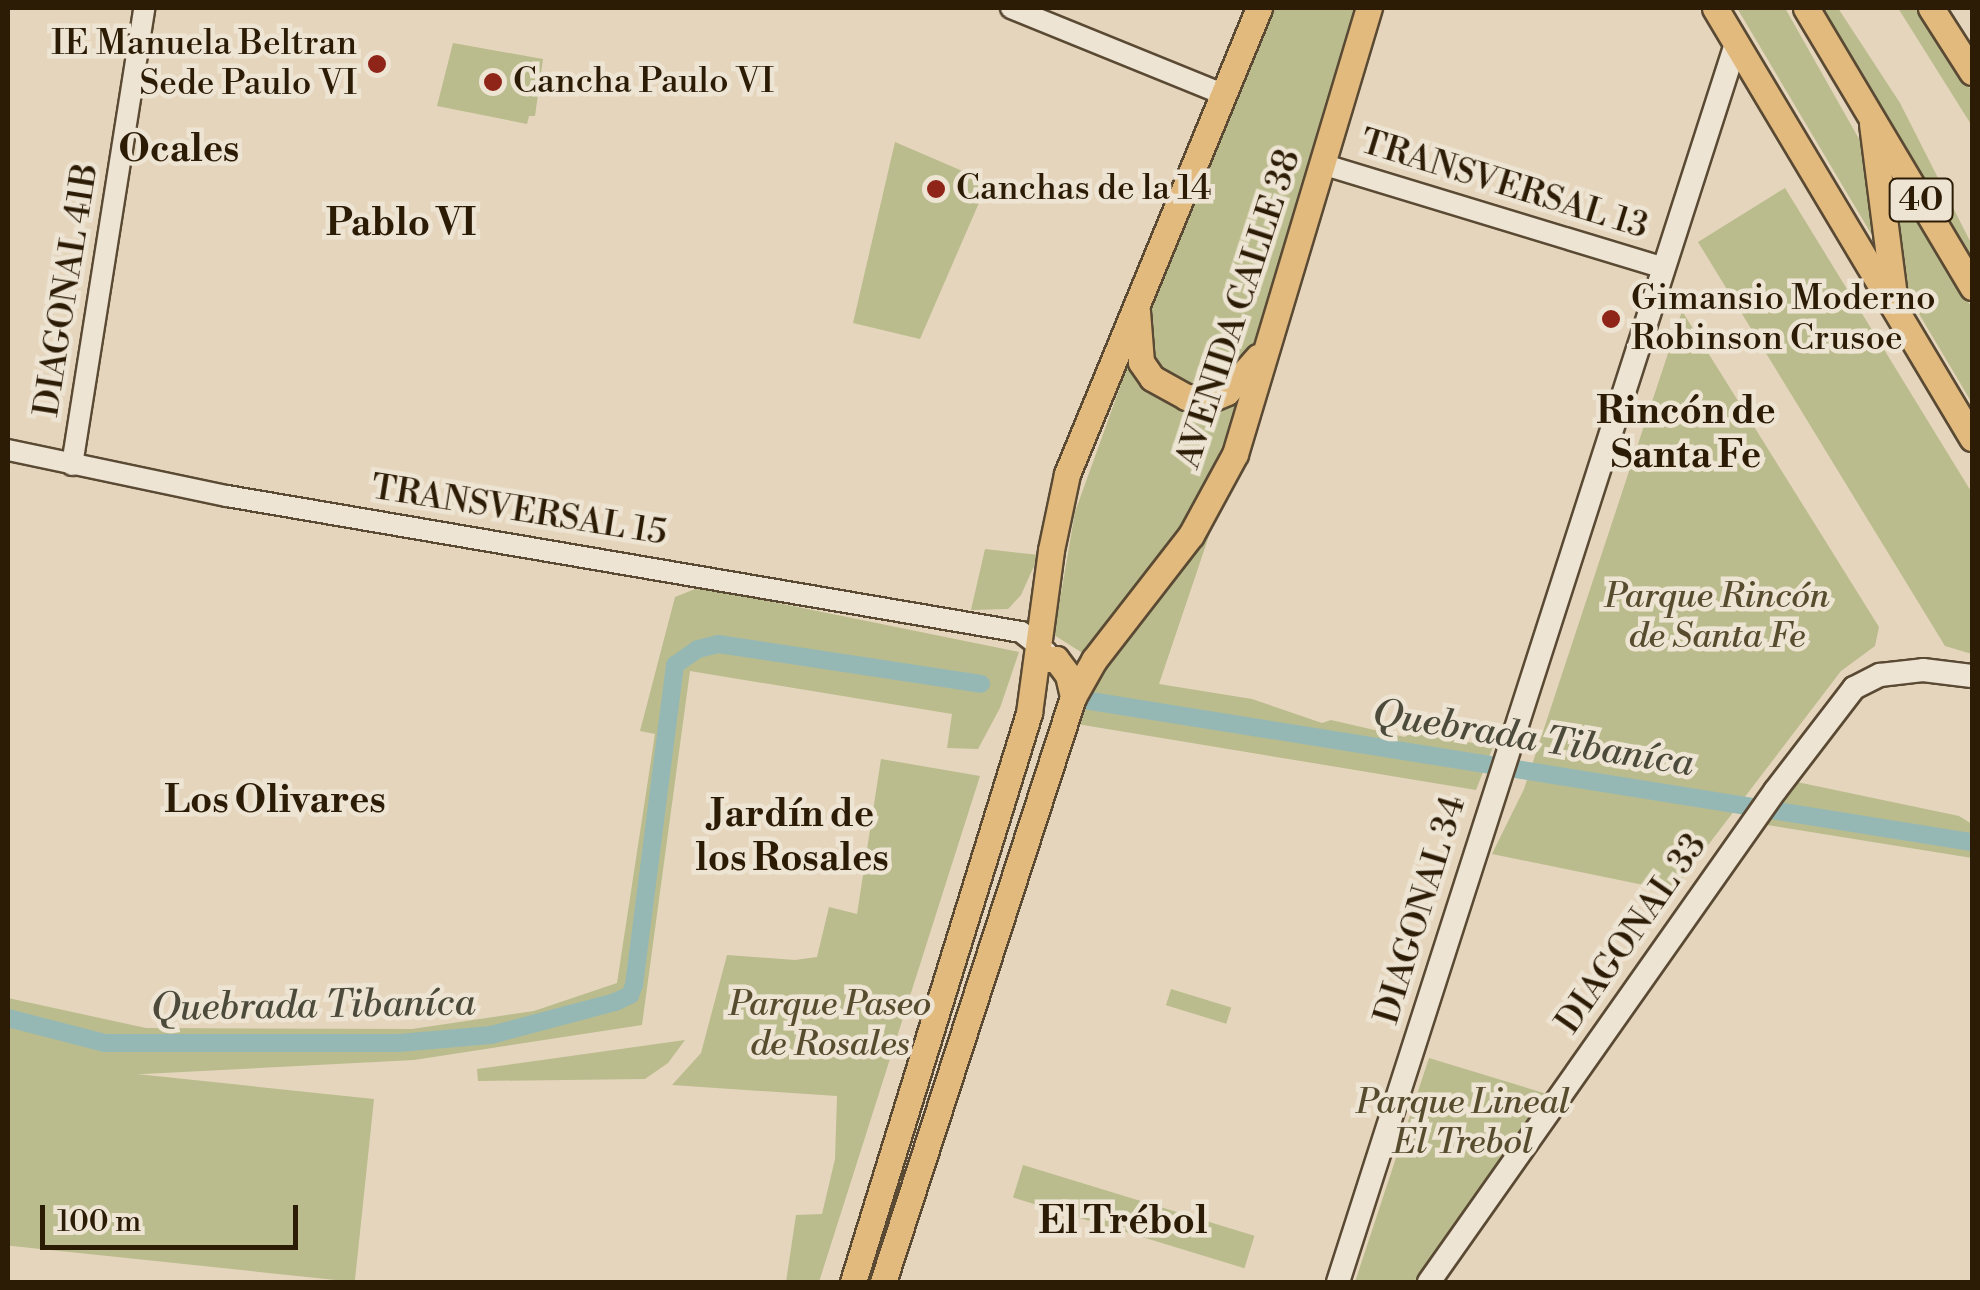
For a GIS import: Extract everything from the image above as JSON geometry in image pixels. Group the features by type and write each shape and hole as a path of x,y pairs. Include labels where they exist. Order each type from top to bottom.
{"main road":[{"path":"1714,8 1972,438"},
{"name":"40","path":"1806,8 1972,287"},
{"path":"1931,8 1972,72"},
{"path":"852,1282 1016,762 1067,474 1255,13"},
{"name":"AVENIDA CALLE 38","path":"884,1282 1073,696 1094,660 1191,536 1236,454 1368,15"},
{"name":"DIAGONAL 34","path":"1338,1282 1736,44"},
{"path":"1870,114 1881,169 1897,318"},
{"path":"1138,296 1136,341 1141,362 1152,378 1186,397 1213,398 1226,392 1252,368 1270,334"},
{"path":"1039,649 1068,675 1073,696"},
{"name":"DIAGONAL 33","path":"1429,1282 1752,823 1854,688 1880,676 1923,670 1972,676"}],"street":[{"name":"DIAGONAL 41B","path":"72,465 144,8"},
{"path":"1010,8 1222,94"},
{"name":"TRANSVERSAL 13","path":"1325,165 1664,268"},
{"name":"TRANSVERSAL 15","path":"8,450 1039,649"}],"green space":[{"path":"1275,8 1355,8 1258,341 1231,372 1197,387 1163,374 1148,349 1146,317"},
{"path":"1737,8 1785,8 1863,146 1882,252"},
{"path":"1815,8 1838,8 1900,103 1972,245 1972,267"},
{"path":"1898,8 1919,8 1972,92 1972,126"},
{"name":"Cancha Paulo VI","path":"453,43 543,59 535,116 529,116 527,124 437,106"},
{"path":"895,142 988,182 920,339 853,323"},
{"path":"1890,173 1972,308 1972,403 1906,292"},
{"path":"1785,188 1972,493 1972,654 1945,646 1698,242"},
{"name":"Parque Rincón de Santa Fe","path":"1682,311 1879,627 1875,646 1841,671 1673,891 1492,854 1524,789"},
{"path":"1129,362 1153,396 1186,411 1218,407 1246,392 1187,526 1084,654 1054,635 1075,512"},
{"path":"1213,524 1159,684 1252,699 1322,723 1331,720 1405,737 1412,731 1493,747 1476,790 1077,724 1094,673"},
{"path":"985,549 1039,555 1021,595 1008,609 971,610"},
{"path":"700,587 1019,652 1000,708 978,749 947,748 952,714 690,671 642,1025 414,1060 143,1074 8,1075 8,998 146,1028 412,1029 534,1011 617,983 655,734 640,731 675,597"},
{"name":"Parque Paseo de Rosales","path":"881,759 980,776 819,1282 786,1282 796,1215 822,1214 835,1159 837,1096 672,1085 701,1053 727,955 795,960 817,957 829,907 857,914"},
{"path":"1797,782 1959,816 1972,824 1972,858 1767,825"},
{"path":"1171,989 1231,1007 1226,1024 1166,1005"},
{"path":"685,1040 668,1063 645,1079 478,1081 477,1069"},
{"name":"Parque Lineal El Trebol","path":"1429,1058 1547,1094 1414,1282 1355,1282"},
{"path":"10,1061 374,1099 355,1282 8,1246"},
{"path":"1023,1165 1254,1236 1244,1268 1013,1198"}],"waterway":[{"name":"Quebrada Tibaníca","path":"8,1018 105,1043 399,1043 491,1035 615,1002 630,995 634,985 675,665 698,649 718,644 981,684"},
{"name":"Quebrada Tibaníca","path":"1084,700 1972,842"}],"place":[{"name":"IE Manuela Beltran Sede Paulo VI","path":"377,64"},
{"name":"Cancha Paulo VI","path":"493,82"},
{"name":"Canchas de la 14","path":"936,189"},
{"name":"Gimansio Moderno Robinson Crusoe","path":"1611,319"}],"district":[{"name":"Ocales","path":"179,150"},
{"name":"Pablo VI","path":"401,224"},
{"name":"Rincón de Santa Fe","path":"1686,434"},
{"name":"Los Olivares","path":"275,801"},
{"name":"Jardín de los Rosales","path":"792,837"},
{"name":"El Trébol","path":"1123,1222"}]}
